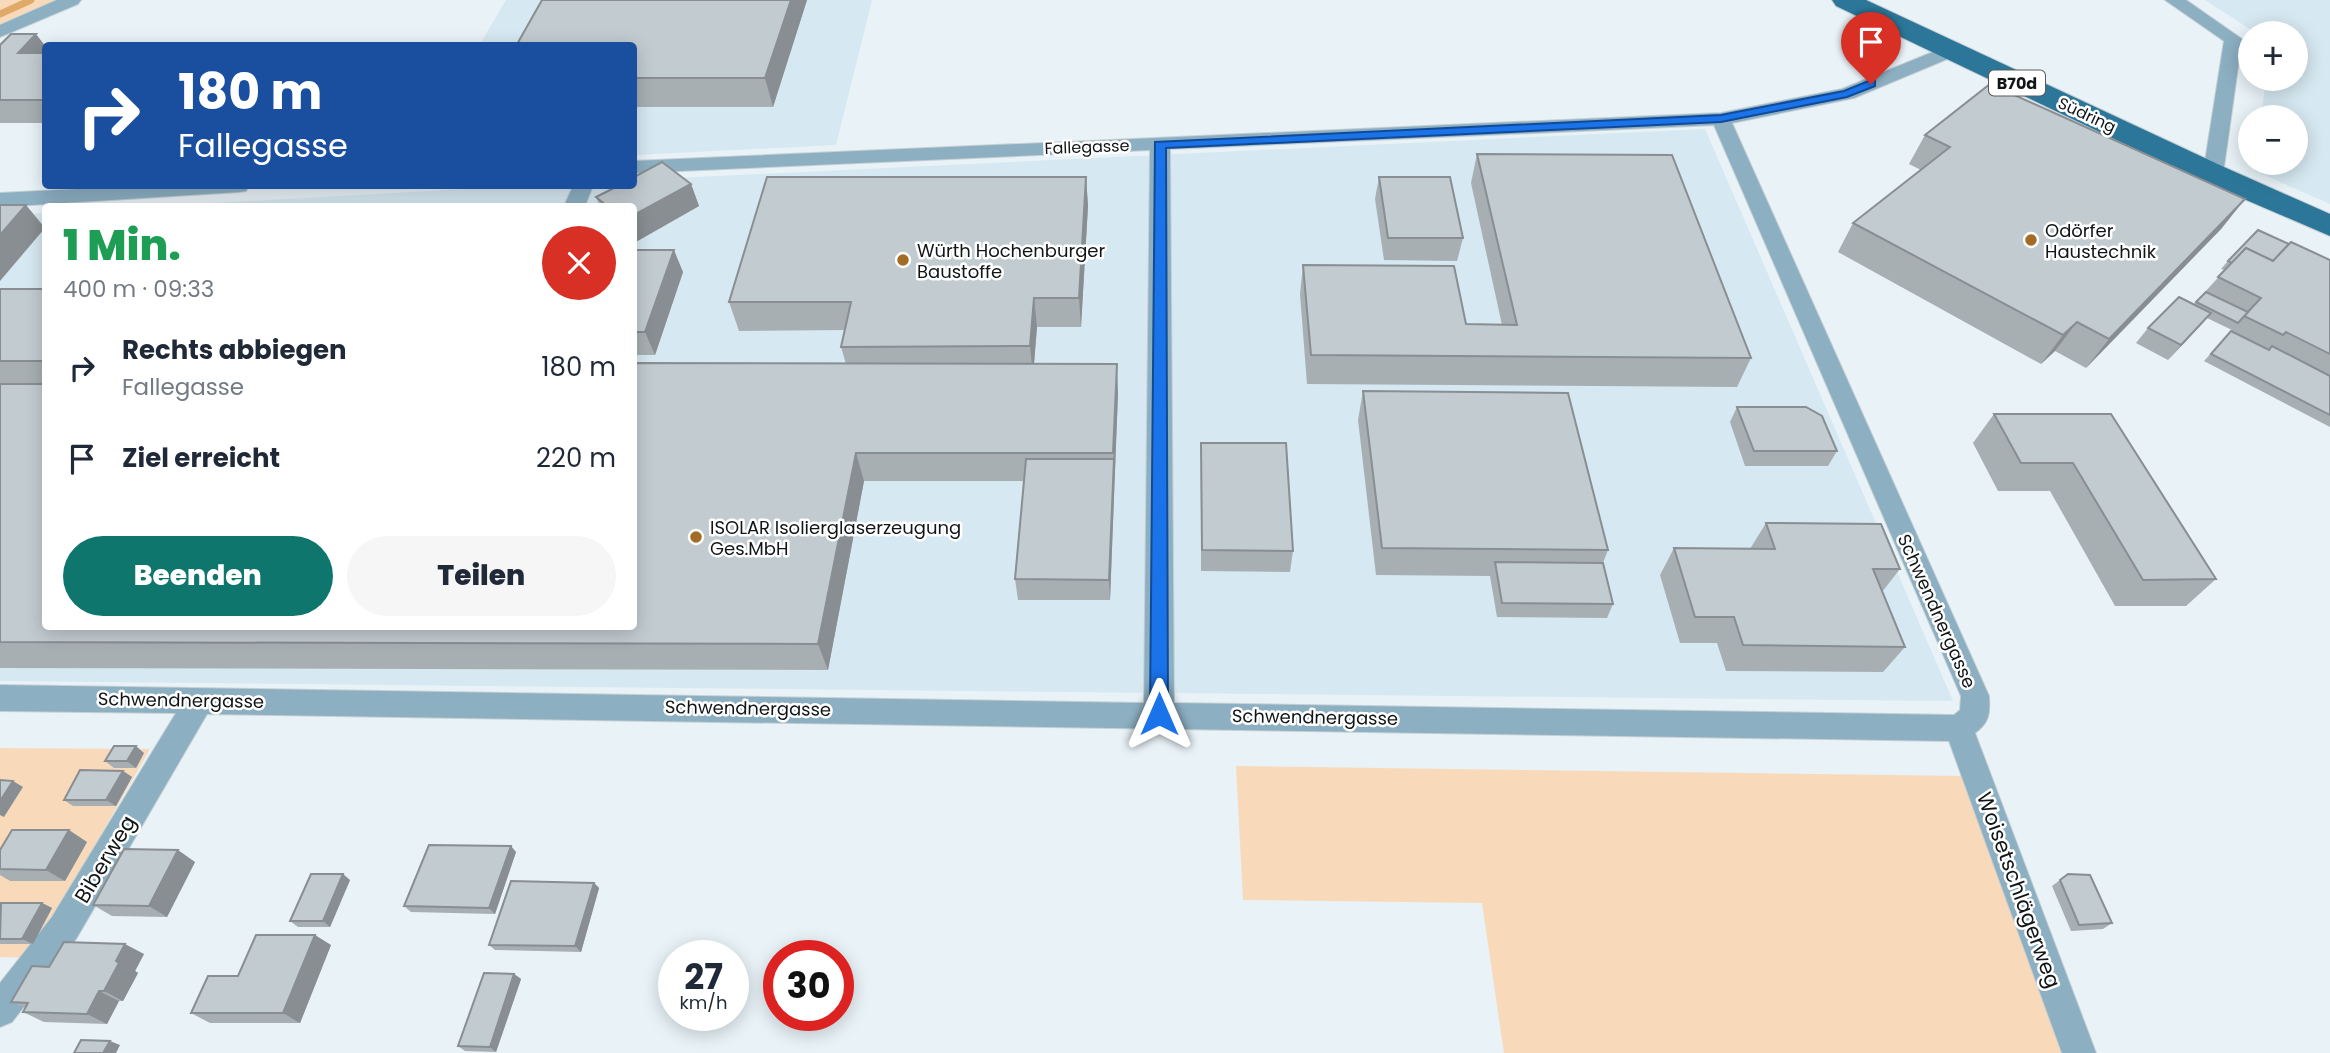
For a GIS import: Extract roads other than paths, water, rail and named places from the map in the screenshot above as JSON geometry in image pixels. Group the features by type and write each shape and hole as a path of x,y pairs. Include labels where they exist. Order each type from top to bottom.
{"main road":[{"name":"Südring","path":"1846,0 2213,174 2330,226"}],"street":[{"path":"0,32 72,0"},
{"path":"2174,0 2233,39 2213,174"},
{"name":"Fallegasse","path":"637,167 1721,119 1847,94 1950,51"},
{"name":"Schwendnergasse","path":"0,698 1959,727 1975,716 1975,696 1721,119"},
{"path":"1159,714 1160,144"},
{"path":"0,200 188,189"},
{"name":"Biberweg","path":"0,1010 64,928 200,700"},
{"name":"Woisetschlägerweg","path":"1959,727 2079,1053"}],"waterway":[{"path":"0,14 31,0"}],"place":[{"name":"Odörfer Haustechnik","path":"2031,240"},
{"name":"Würth Hochenburger Baustoffe","path":"903,260"},
{"name":"ISOLAR Isolierglaserzeugung Ges.MbH","path":"696,537"}]}
